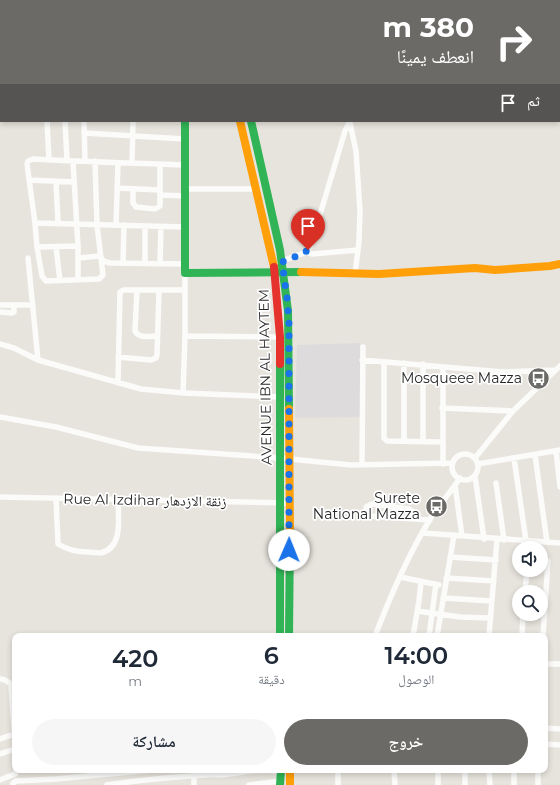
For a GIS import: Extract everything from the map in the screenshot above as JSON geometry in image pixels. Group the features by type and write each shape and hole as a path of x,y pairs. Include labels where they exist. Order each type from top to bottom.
{"street":[{"path":"47,122 49,160"},
{"path":"65,122 74,182 78,246 78,280"},
{"path":"84,122 85,161"},
{"path":"132,163 133,122"},
{"path":"183,393 186,227 185,122"},
{"name":"AVENUE IBN AL HAYTEM","path":"240,122 275,271 278,296 280,337 280,633"},
{"name":"AVENUE IBN AL HAYTEM","path":"251,122 282,262 289,324 289,633"},
{"path":"282,262 306,252 311,245 345,131 350,122"},
{"path":"350,122 356,151 359,204 359,241 355,274"},
{"path":"84,133 185,139"},
{"path":"95,161 97,224 103,275 99,279 46,281 44,279 37,247 27,164 28,162 33,159 95,161 118,163 186,165"},
{"path":"116,225 118,163"},
{"path":"133,189 133,203 136,207 158,208 160,206 160,164"},
{"path":"29,180 74,182"},
{"path":"56,182 58,223"},
{"path":"117,188 160,193 256,189"},
{"path":"35,223 186,227"},
{"path":"123,263 124,225"},
{"path":"145,226 145,264"},
{"path":"160,264 161,227"},
{"path":"37,247 78,246"},
{"path":"56,247 60,281"},
{"path":"306,252 312,254 358,250"},
{"path":"78,258 100,256"},
{"path":"100,256 106,262 185,264"},
{"path":"28,258 38,360"},
{"path":"185,273 283,271 379,274 475,268 495,270 560,264"},
{"path":"118,382 119,294 122,290 185,290"},
{"path":"137,290 135,331 137,335 140,336 157,336"},
{"path":"118,357 151,360 157,355 159,291"},
{"path":"0,305 33,305"},
{"path":"0,312 14,312 14,305"},
{"path":"185,336 280,337"},
{"path":"0,344 14,348 38,360 141,388 183,393 280,397"},
{"path":"362,464 363,347"},
{"path":"362,360 503,372 558,368"},
{"path":"384,362 384,436 387,441 442,442"},
{"path":"404,363 404,441"},
{"path":"422,441 423,364"},
{"path":"443,367 443,464"},
{"path":"475,458 513,411 558,368"},
{"path":"442,408 513,411"},
{"path":"0,417 56,428 138,448 280,458 351,465 453,463"},
{"path":"478,464 558,451 560,487"},
{"path":"464,454 472,455 475,458 478,468 474,476 467,480 460,478 453,470 453,463 457,457 464,454"},
{"path":"534,455 547,541"},
{"path":"423,533 528,541 514,458"},
{"path":"474,476 484,538"},
{"path":"376,633 400,577 430,520 460,478"},
{"path":"496,484 504,540"},
{"path":"455,485 462,536"},
{"name":"Rue Al Izdihar زنقة الازدهار","path":"0,497 290,503"},
{"path":"56,499 58,544 82,552 101,553 116,542 118,530 118,499"},
{"path":"415,519 413,512 409,509 372,504 366,507 366,512 370,516 415,519 430,520"},
{"path":"437,633 454,536"},
{"path":"489,633 497,539"},
{"path":"548,542 560,543"},
{"path":"450,557 496,560"},
{"path":"400,577 421,582 445,585"},
{"path":"542,633 547,577"},
{"path":"446,578 494,581"},
{"path":"413,633 421,582"},
{"path":"429,633 436,584"},
{"path":"434,599 492,601"},
{"path":"417,611 460,617 490,618"},
{"path":"522,633 523,621"},
{"path":"548,664 560,664"},
{"path":"0,679 11,684 12,701"},
{"path":"548,728 560,729"},
{"path":"0,739 12,735"},
{"path":"548,744 560,745"},
{"path":"0,754 12,750"},
{"path":"0,780 15,773"},
{"path":"13,785 16,781 118,773"},
{"path":"107,774 108,785 194,773 206,775 234,773"},
{"path":"194,773 194,785"},
{"path":"290,773 290,785"},
{"path":"338,773 338,785"},
{"path":"394,773 395,785"},
{"path":"438,773 438,785"},
{"path":"465,773 465,785"},
{"path":"489,773 490,785"},
{"path":"514,773 514,785"},
{"path":"538,773 538,785"},
{"path":"249,785 281,783"}],"shaded area":[{"path":"360,343 360,417 295,418 297,345"}],"traffic: fast":[{"path":"185,122 185,273 301,272"},
{"path":"251,122 280,250 288,311 289,409"},
{"path":"280,364 280,633"},
{"path":"289,633 290,531"},
{"path":"280,785 281,773"}],"traffic: slow":[{"path":"240,122 274,267"},
{"path":"301,272 379,274 475,268 495,270 560,264"},
{"path":"289,409 290,531"},
{"path":"290,773 290,785"}],"traffic: jam":[{"path":"274,267 280,337 280,364"}],"place":[{"name":"Mosqueee Mazza","path":"538,378"},
{"name":"Surete National Mazza","path":"436,506"}],"route":[{"path":"289,550 289,324 282,262 308,250"}]}
